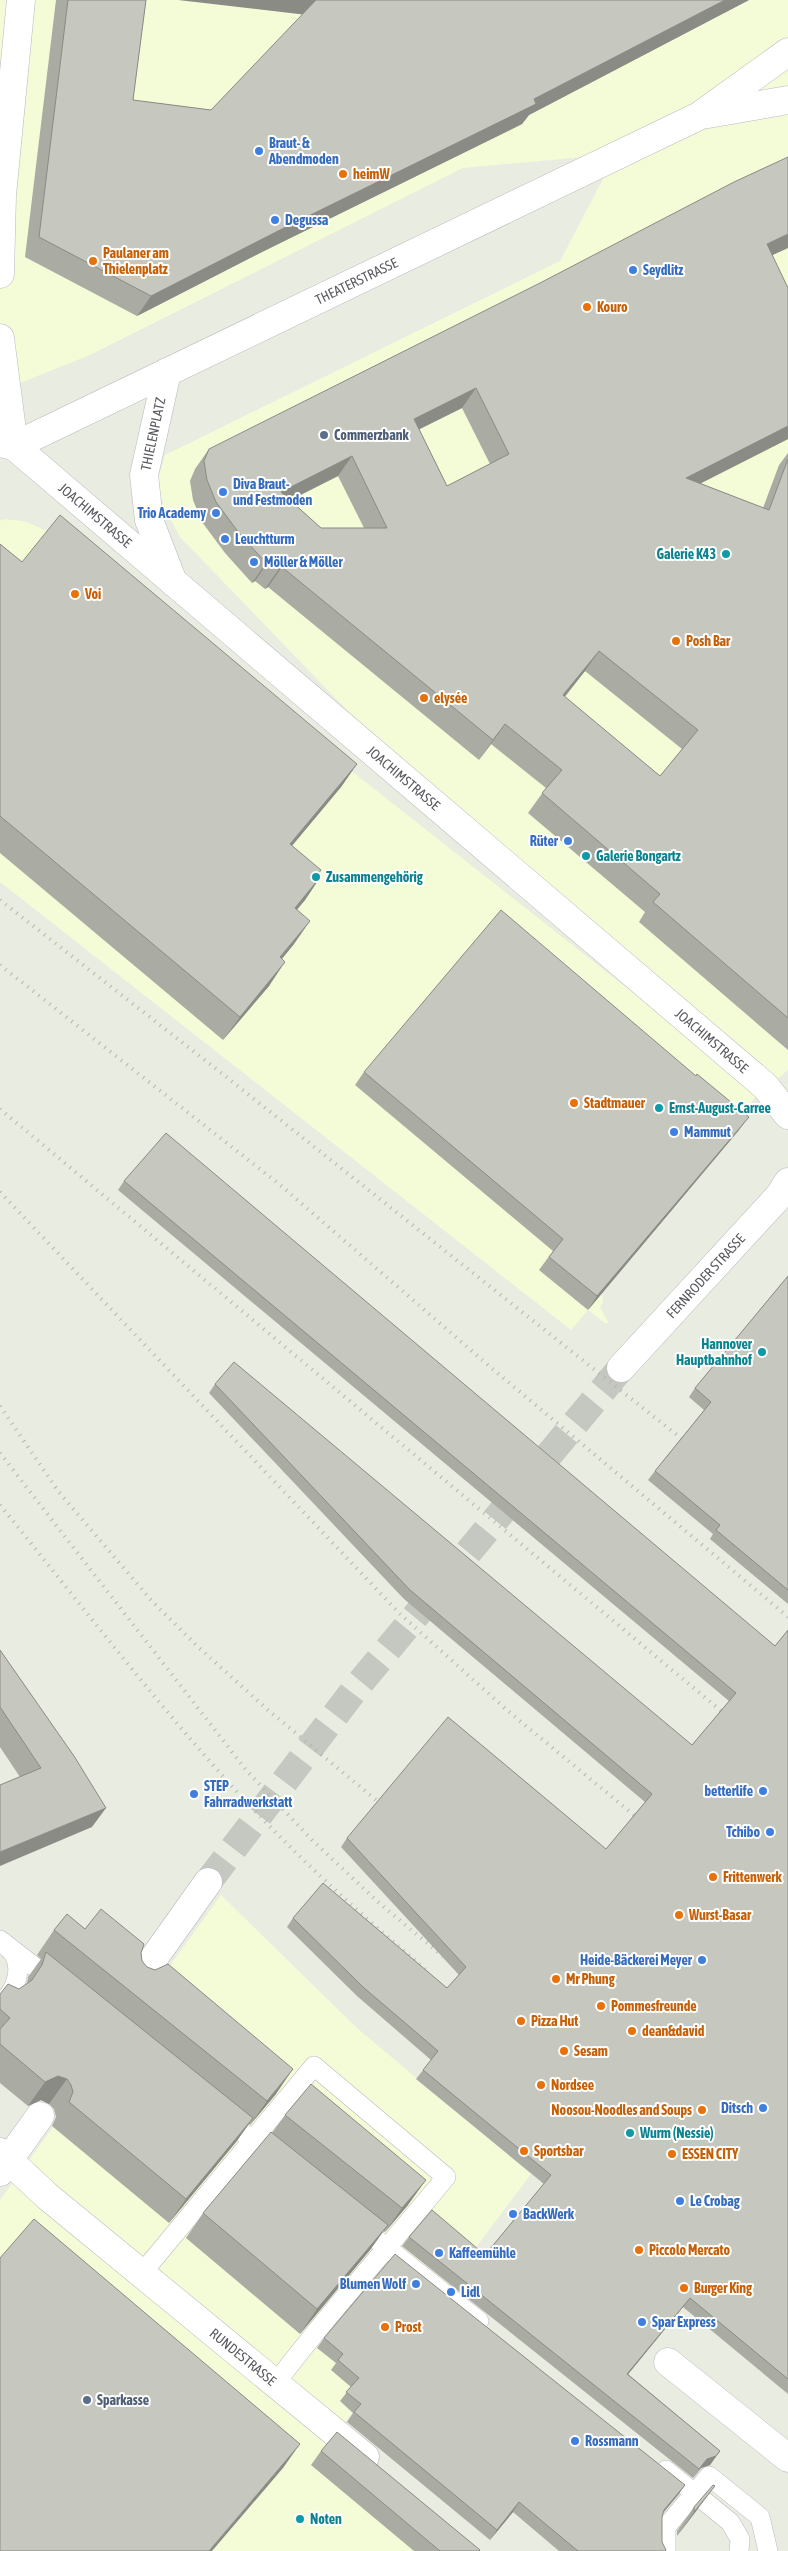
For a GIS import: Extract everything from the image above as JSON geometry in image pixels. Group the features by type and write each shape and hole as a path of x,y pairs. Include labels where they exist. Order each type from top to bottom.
{"street":[{"path":"0,274 2,194 21,0"},
{"name":"THEATERSTRASSE","path":"5,448 699,116 788,52"},
{"name":"THEATERSTRASSE","path":"699,116 788,100"},
{"path":"0,338 5,448"},
{"name":"THIELENPLATZ","path":"167,372 144,475 149,520 173,582"},
{"name":"JOACHIMSTRASSE","path":"5,448 173,582 765,1086 788,1115"},
{"name":"FERNRODER STRASSE","path":"621,1368 779,1196 788,1182"},
{"path":"139,1979 208,1882"},
{"path":"3,2162 40,2116"},
{"name":"RUNDESTRASSE","path":"3,2162 142,2273 384,2473"},
{"path":"668,2362 788,2458"}],"lane":[{"path":"0,1941 64,1990"},
{"path":"0,1941 12,1951 17,1964 16,1982 8,1998 0,2002"},
{"path":"142,2273 314,2066 446,2177 395,2240 316,2328 275,2384"},
{"path":"212,2108 297,2176"},
{"path":"343,2213 490,2330"},
{"path":"653,2460 730,2522 740,2539 739,2551"},
{"path":"666,2551 666,2527 709,2476 760,2517 768,2551"}],"shaded area":[{"path":"0,0 788,0 788,1070 779,1078 765,1086 452,819 180,537 164,507 157,482 165,455 560,261 616,154 463,168 90,355 0,391"},
{"path":"4,519 24,521 47,531 759,1092 640,1248 602,1293 603,1302 600,1307 608,1322 606,1324 588,1310 571,1330 0,882 0,521"},
{"path":"221,1895 357,2028 531,2174 337,2433 453,2551 0,2551 0,2200"}],"building":[{"path":"68,0 146,0 133,100 211,110 316,0 725,0 534,99 536,104 151,296 39,237"},
{"path":"788,157 788,234 767,244 788,288 788,426 686,478 769,510 788,459 788,1018 653,902 660,894 542,793 562,770 505,724 493,740 282,567 279,569 269,561 266,563 239,533 216,502 207,480 204,461 209,449 540,283 734,182","holes":["476,388 509,454 447,486 414,419","352,456 387,528 321,528 281,492","599,651 698,730 660,776 563,695"]},
{"path":"60,515 357,764 290,844 321,870 318,874 321,876 295,908 310,921 280,957 285,962 240,1017 0,816 0,544 22,562"},
{"name":"Ernst-August-Carree","path":"501,910 696,1076 697,1074 749,1117 597,1296 549,1257 563,1239 364,1072"},
{"path":"166,1133 775,1646 788,1630 788,2379 690,2298 627,2374 720,2451 716,2456 707,2459 699,2469 409,2237 432,2210 485,2255 551,2175 423,2070 438,2051 363,1987 293,1918 323,1883 447,1988 466,1967 347,1838 448,1717 606,1849 652,1794 410,1590 215,1384 234,1362 692,1745 736,1693 124,1181"},
{"path":"788,1276 788,1590 716,1530 720,1525 655,1471 711,1402 695,1388"},
{"path":"0,1650 74,1756 106,1808 0,1852 0,1785 41,1768 0,1707"},
{"path":"101,1909 144,1944 141,1953 142,1961 147,1967 155,1970 168,1964 293,2069 267,2101 54,1930 67,1914 85,1929"},
{"path":"46,1952 253,2118 186,2199 69,2102 73,2092 67,2079 58,2076 45,2082 0,2044 0,2029 10,2018 0,2009 0,1994 8,1984 19,1989 32,1980 42,1965"},
{"path":"311,2084 426,2180 402,2208 285,2115"},
{"path":"271,2132 388,2225 317,2309 203,2213"},
{"name":"Sparkasse","path":"34,2219 300,2444 209,2551 0,2551 0,2258"},
{"path":"395,2254 685,2485 664,2510 662,2517 662,2542 665,2551 578,2551 519,2502 497,2530 354,2412 361,2404 346,2392 359,2378 338,2360 343,2354 324,2338"},
{"path":"337,2432 480,2550 440,2551 321,2451"},
{"path":"713,2485 715,2486 694,2512 694,2507"}],"tunnel":[{"path":"208,1882 355,1689 621,1368"}],"railway":[{"path":"0,900 692,1447"},
{"path":"0,965 279,1184 488,1365 788,1617"},
{"path":"0,1109 732,1720"},
{"path":"0,1192 399,1613 508,1711 646,1825"},
{"path":"0,1406 58,1491 151,1600 197,1646 268,1710 388,1810"},
{"path":"0,1453 246,1770 312,1840 378,1902 445,1958"},
{"path":"0,1505 147,1688 239,1794 330,1885 426,1970"}],"place":[{"name":"Braut- & Abendmoden","path":"259,151"},
{"name":"heimW","path":"343,174"},
{"name":"Degussa","path":"275,220"},
{"name":"Paulaner am Thielenplatz","path":"93,261"},
{"name":"Seydlitz","path":"633,270"},
{"name":"Kouro","path":"587,307"},
{"name":"Commerzbank","path":"324,435"},
{"name":"Diva Braut- und Festmoden","path":"223,492"},
{"name":"Trio Academy","path":"216,513"},
{"name":"Leuchtturm","path":"225,539"},
{"name":"Galerie K43","path":"726,554"},
{"name":"Möller & Möller","path":"254,562"},
{"name":"Voi","path":"75,594"},
{"name":"Posh Bar","path":"676,641"},
{"name":"elysée","path":"424,698"},
{"name":"Rüter","path":"568,841"},
{"name":"Galerie Bongartz","path":"586,856"},
{"name":"Zusammengehörig","path":"316,877"},
{"name":"Stadtmauer","path":"574,1103"},
{"name":"Ernst-August-Carree","path":"659,1108"},
{"name":"Mammut","path":"674,1132"},
{"name":"Hannover Hauptbahnhof","path":"762,1352"},
{"name":"betterlife","path":"763,1791"},
{"name":"STEP Fahrradwerkstatt","path":"194,1794"},
{"name":"Tchibo","path":"770,1832"},
{"name":"Frittenwerk","path":"713,1877"},
{"name":"Wurst-Basar","path":"679,1915"},
{"name":"Heide-Bäckerei Meyer","path":"702,1960"},
{"name":"Mr Phung","path":"556,1979"},
{"name":"Pommesfreunde","path":"601,2006"},
{"name":"Pizza Hut","path":"521,2021"},
{"name":"dean&david","path":"632,2031"},
{"name":"Sesam","path":"564,2051"},
{"name":"Nordsee","path":"541,2085"},
{"name":"Ditsch","path":"763,2108"},
{"name":"Noosou-Noodles and Soups","path":"702,2110"},
{"name":"Wurm (Nessie)","path":"630,2133"},
{"name":"Sportsbar","path":"524,2151"},
{"name":"ESSEN CITY","path":"672,2154"},
{"name":"Le Crobag","path":"680,2201"},
{"name":"BackWerk","path":"513,2214"},
{"name":"Piccolo Mercato","path":"639,2250"},
{"name":"Kaffeemühle","path":"439,2253"},
{"name":"Blumen Wolf","path":"416,2284"},
{"name":"Burger King","path":"684,2288"},
{"name":"Lidl","path":"451,2292"},
{"name":"Spar Express","path":"642,2322"},
{"name":"Prost","path":"385,2327"},
{"name":"Sparkasse","path":"87,2400"},
{"name":"Rossmann","path":"575,2441"},
{"name":"Noten","path":"300,2519"}]}
